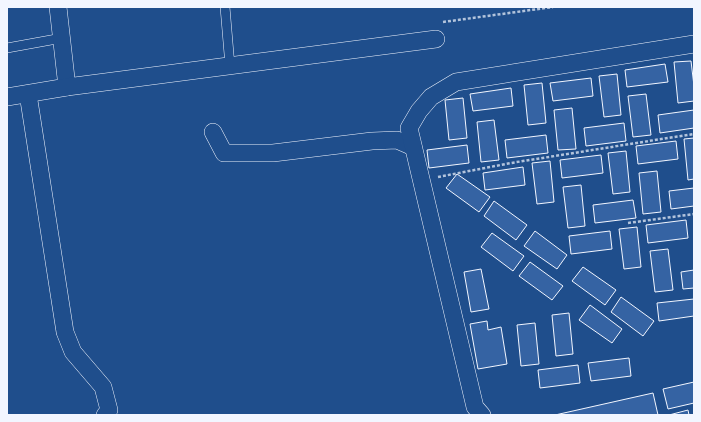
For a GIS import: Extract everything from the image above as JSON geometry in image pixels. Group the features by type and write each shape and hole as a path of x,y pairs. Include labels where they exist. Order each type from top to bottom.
{"street":[{"path":"58,7 67,87"},
{"path":"7,97 67,87 436,39"},
{"path":"482,415 475,407 409,128 419,111 431,97 456,82 694,44"},
{"path":"28,94 65,332 73,352 103,387 108,410 105,415"},
{"path":"213,132 224,153 272,153 372,141 397,140 413,147"}],"lane":[{"path":"225,7 230,66"},
{"path":"7,48 62,38"}],"path":[{"path":"440,22 554,7"},
{"path":"421,180 511,163 694,134"},
{"path":"628,224 694,214"}],"building":[{"path":"691,61 694,101 678,103 674,62"},
{"path":"665,64 668,82 627,87 625,70"},
{"path":"617,74 621,115 604,117 599,76"},
{"path":"591,78 593,96 553,101 550,83"},
{"path":"542,83 546,123 528,125 524,85"},
{"path":"511,88 513,106 473,111 470,94"},
{"path":"646,94 651,135 633,137 628,96"},
{"path":"463,98 467,138 449,140 445,100"},
{"path":"572,108 576,149 558,150 554,110"},
{"path":"694,110 694,128 660,133 658,115"},
{"path":"494,120 499,160 481,162 477,122"},
{"path":"624,123 626,141 586,146 584,128"},
{"path":"546,135 548,153 507,158 505,140"},
{"path":"694,138 694,179 688,180 684,139"},
{"path":"676,141 678,159 638,164 636,146"},
{"path":"467,145 469,163 429,168 427,150"},
{"path":"626,151 630,192 613,194 608,153"},
{"path":"601,155 603,173 562,178 560,160"},
{"path":"550,161 554,202 537,204 532,163"},
{"path":"523,167 525,185 485,190 483,173"},
{"path":"657,171 661,212 643,214 639,173"},
{"path":"457,174 490,197 479,212 446,188"},
{"path":"581,185 585,226 568,228 563,187"},
{"path":"694,188 694,206 671,209 669,191"},
{"path":"633,200 636,218 595,223 593,205"},
{"path":"494,201 527,225 516,240 484,216"},
{"path":"686,220 688,238 648,243 646,225"},
{"path":"637,227 641,267 624,269 619,229"},
{"path":"535,231 567,255 557,269 524,246"},
{"path":"610,231 612,249 571,254 569,236"},
{"path":"492,233 524,256 513,271 481,247"},
{"path":"668,249 673,290 655,292 650,251"},
{"path":"530,262 563,286 552,300 519,276"},
{"path":"583,267 616,290 605,305 572,281"},
{"path":"481,269 489,309 471,312 464,272"},
{"path":"694,270 694,288 683,289 681,272"},
{"path":"621,297 654,321 643,336 611,312"},
{"path":"694,299 694,316 659,321 657,303"},
{"path":"590,305 622,329 612,343 579,320"},
{"path":"569,313 573,354 556,356 552,315"},
{"path":"487,321 488,330 501,327 507,364 478,369 470,324"},
{"path":"535,323 539,364 521,366 517,325"},
{"path":"629,358 631,376 591,381 588,363"},
{"path":"578,365 580,383 540,388 538,370"},
{"path":"694,382 694,403 668,409 663,389"},
{"path":"653,393 658,415 555,415"},
{"path":"688,410 689,415 669,415"}]}
